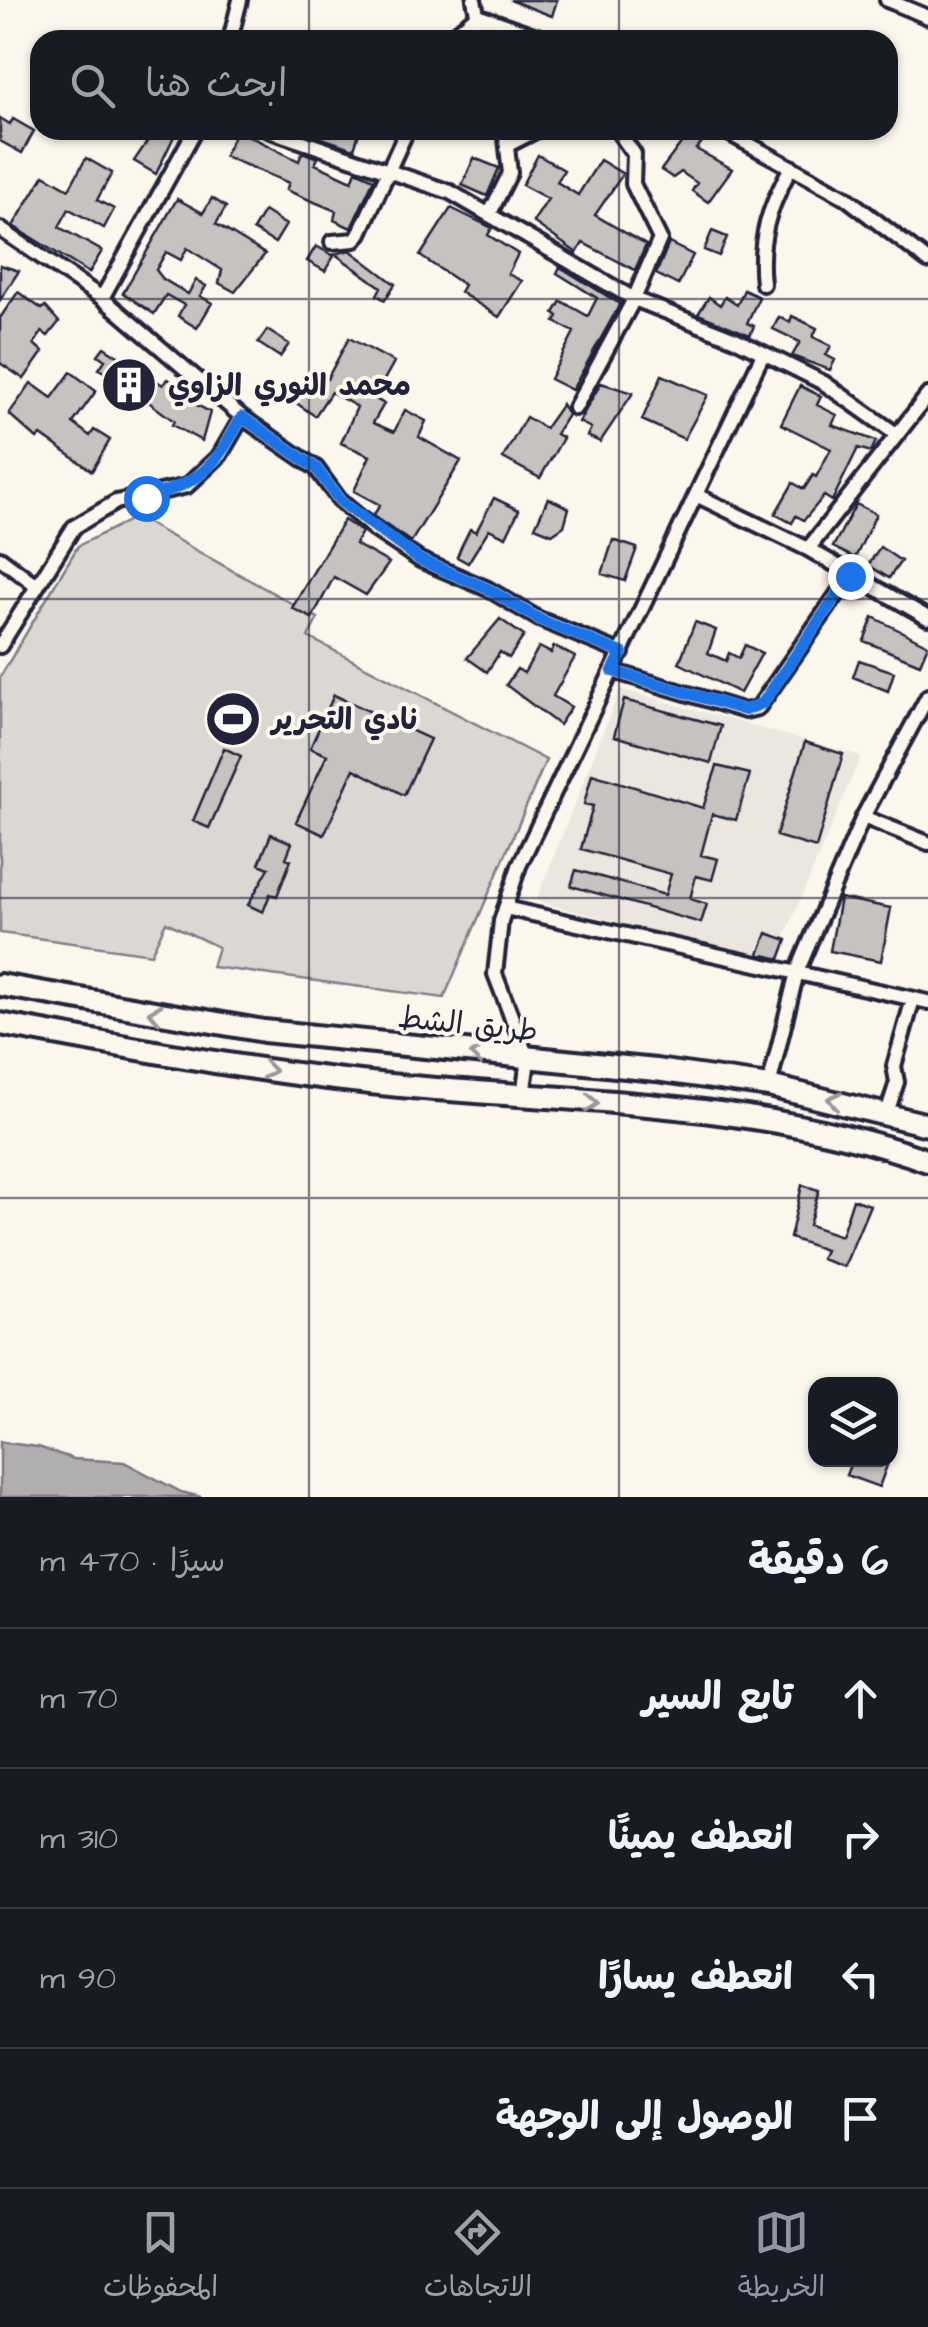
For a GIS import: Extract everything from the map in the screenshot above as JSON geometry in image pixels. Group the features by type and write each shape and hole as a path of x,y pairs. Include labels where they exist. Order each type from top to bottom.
{"highway":[{"name":"طريق الشط","path":"0,985 264,1031 656,1070 769,1086 928,1125"},
{"path":"0,1024 262,1069 748,1117 842,1135 928,1160"}],"street":[{"path":"232,30 240,0"},
{"path":"474,0 480,30"},
{"path":"887,0 928,17"},
{"path":"460,30 477,15"},
{"path":"477,15 520,30"},
{"path":"102,298 189,140"},
{"path":"295,140 388,174 435,186 634,299 824,383 896,434"},
{"path":"332,242 354,240 403,140"},
{"path":"489,215 510,173 506,140"},
{"path":"576,408 634,299 660,238 633,184 634,154 624,140"},
{"path":"741,140 845,197 928,261"},
{"path":"762,284 759,246 769,207 791,167"},
{"path":"0,229 102,298 242,417 316,468 340,501 420,560 488,589 540,620 622,653"},
{"path":"523,1096 528,1060 495,974 506,908 519,866 763,354"},
{"path":"808,549 928,395"},
{"path":"0,646 74,527 116,502 187,486 220,455 242,417"},
{"path":"696,495 808,549 928,618"},
{"path":"0,558 36,585"},
{"path":"613,671 745,710 758,708 850,576"},
{"path":"769,1086 797,972 863,817 928,696"},
{"path":"863,817 928,844"},
{"path":"506,908 921,1000 894,1066 896,1082 887,1114"}],"shaded area":[{"name":"نادي التحرير","path":"136,517 318,618 308,637 546,760 444,998 212,967 218,947 166,922 151,954 0,933 0,677 78,546"},
{"path":"620,689 861,756 774,962 536,901"},
{"path":"0,1442 38,1447 74,1459 124,1462 181,1492 201,1497 0,1497"}],"building":[{"path":"510,0 557,0 552,16"},
{"path":"0,118 10,124 13,119 30,129 30,138 22,153 0,141"},
{"path":"148,140 172,140 156,174 134,161"},
{"path":"232,140 257,140 299,161 302,152 318,158 315,164 352,181 356,171 374,179 351,228 334,220 336,211 286,190 289,183 224,156"},
{"path":"328,140 357,140 354,149"},
{"path":"684,140 704,140 696,149 732,169 708,202 692,191 697,183 681,172 673,178 661,170"},
{"path":"538,155 564,170 557,182 578,195 600,160 623,174 595,215 646,245 635,270 583,243 577,253 533,222 548,199 522,185"},
{"path":"86,158 112,173 97,200 114,209 104,228 69,209 59,227 102,251 89,273 13,226 44,175 69,189"},
{"path":"474,158 499,168 487,196 462,185"},
{"path":"212,198 226,207 216,224 265,254 235,292 219,283 222,270 187,248 181,260 166,252 156,270 163,279 188,294 196,280 206,286 200,296 212,303 197,328 178,316 184,305 166,295 154,314 123,293 177,199 203,213"},
{"path":"451,208 492,228 488,235 518,254 508,274 522,281 499,317 460,292 464,285 420,256"},
{"path":"264,211 286,225 275,243 253,230"},
{"path":"712,231 727,237 719,256 704,250"},
{"path":"669,243 693,255 678,285 656,274"},
{"path":"316,246 334,256 325,271 307,261"},
{"path":"350,250 395,284 385,300 377,295 381,287 335,254"},
{"path":"0,265 19,271 0,300"},
{"path":"560,267 620,304 572,390 550,379 574,332 555,322 558,316 554,313 561,301 588,316 597,298 557,273"},
{"path":"744,290 759,297 747,323 754,326 750,335 698,314 709,297 720,305 725,297 737,305"},
{"path":"18,292 42,309 45,306 59,322 48,336 42,332 34,344 43,352 24,379 0,363 0,318"},
{"path":"792,316 817,328 813,337 831,346 826,355 835,360 830,370 792,356 800,342 773,329 779,317 790,322"},
{"path":"267,330 289,344 280,357 258,343"},
{"path":"349,338 394,362 374,398 384,404 373,423 394,432 405,410 426,421 419,437 461,461 411,542 373,516 380,505 354,491 370,456 341,443 357,407 331,392 315,416 292,400 313,370 327,379"},
{"path":"104,347 163,385 168,379 185,392 181,397 210,412 202,441 172,425 174,421 138,394 129,408 108,394 118,380 99,369 105,360 98,355"},
{"path":"71,372 96,391 73,423 90,436 94,430 110,440 92,471 41,435 37,439 9,414 31,383 52,398"},
{"path":"662,375 708,395 684,439 642,420"},
{"path":"601,383 633,393 600,442 587,436 591,428 579,422"},
{"path":"800,386 821,396 817,405 837,415 832,425 876,441 871,452 858,448 832,501 824,496 804,520 796,516 792,523 775,514 793,483 804,489 813,475 816,477 831,449 781,424"},
{"path":"562,404 568,415 556,434 563,438 540,478 503,458 526,417 545,428"},
{"path":"494,498 519,510 506,537 489,529 468,563 457,557 461,547 470,529 476,532"},
{"path":"548,498 569,508 564,526 552,534 535,527"},
{"path":"856,504 876,514 855,558 833,547"},
{"path":"344,520 362,532 355,544 389,563 366,595 334,577 312,618 292,608"},
{"path":"613,540 637,548 625,581 602,574"},
{"path":"880,547 901,561 889,578 868,565"},
{"path":"873,617 928,645 920,664 864,641"},
{"path":"500,619 524,636 509,658 500,652 487,672 467,658"},
{"path":"695,622 716,630 708,653 726,661 729,653 739,658 745,645 762,653 740,693 679,663"},
{"path":"554,646 575,657 553,696 571,707 559,725 506,685 517,669 524,673 539,647 551,653"},
{"path":"859,660 894,672 888,691 853,677"},
{"path":"334,695 430,739 404,795 354,769 324,835 296,822 327,755 310,748"},
{"path":"624,700 721,726 711,763 614,736"},
{"path":"805,742 843,754 816,848 776,836"},
{"path":"224,748 241,756 209,828 193,821"},
{"path":"717,766 750,774 736,820 712,814 701,855 718,859 712,880 696,876 690,899 707,904 701,923 571,886 576,870 665,895 671,874 581,849 593,806 584,804 592,774 703,808"},
{"path":"271,834 292,843 286,858 291,860 277,896 270,894 263,912 248,905 269,868 259,864"},
{"path":"840,898 891,908 881,961 830,951"},
{"path":"767,933 787,940 780,959 759,954"},
{"path":"802,1185 819,1190 809,1225 841,1236 853,1199 870,1205 844,1267 821,1259 825,1250 790,1238"},
{"path":"849,1467 886,1467 879,1487 846,1475"}],"place":[{"name":"محمد النوري الزاوي","path":"129,385"},
{"name":"نادي التحرير","path":"233,719"}],"route":[{"path":"146,498 187,486 198,478 220,455 242,417 316,468 340,501 420,560 488,589 540,620 622,653 613,671 745,710 763,703 850,576"}]}
